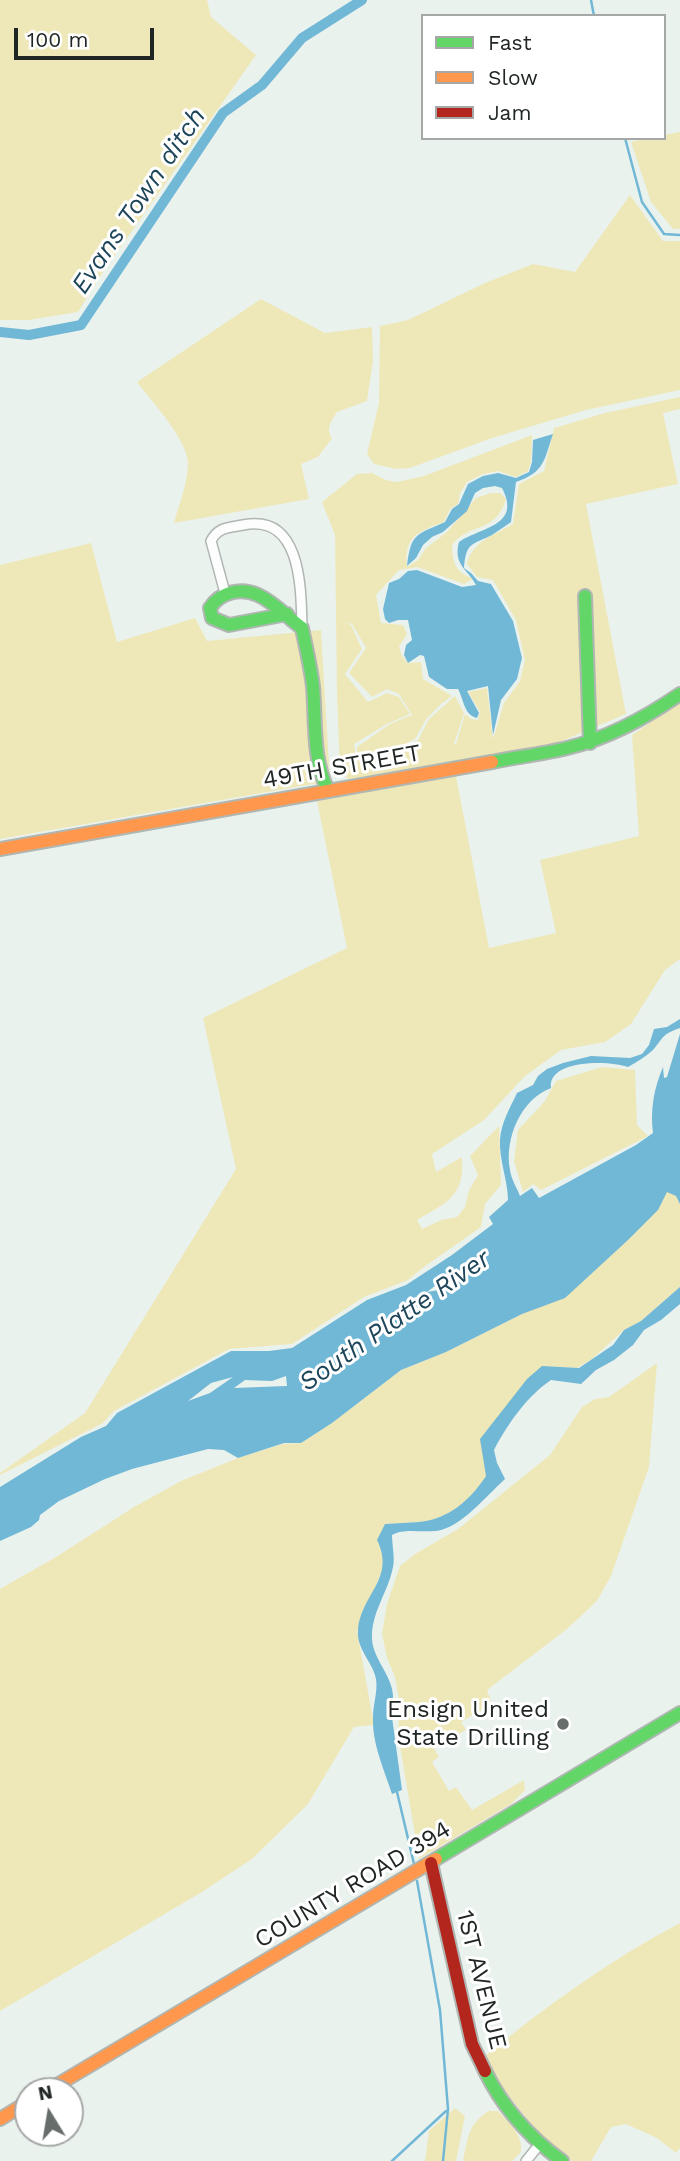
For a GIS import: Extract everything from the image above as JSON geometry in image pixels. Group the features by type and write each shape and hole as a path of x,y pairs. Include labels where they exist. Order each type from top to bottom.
{"street":[{"path":"226,593 211,541 219,529 249,523 267,526 284,536 291,547 300,589 302,628 313,685 317,753 328,790"},
{"path":"287,614 229,625 212,618 211,608 215,600 226,593 248,592 259,595 287,614 302,628"},
{"path":"585,596 590,743"},
{"name":"49TH STREET","path":"0,849 590,743 646,718 680,694"},
{"name":"COUNTY ROAD 394","path":"71,2077 680,1713"},
{"name":"1ST AVENUE","path":"431,1863 471,2044 490,2084 505,2105 539,2145 562,2161"},
{"path":"526,2161 539,2145"}],"shaded area":[{"path":"0,0 207,0 211,17 256,55 101,275 78,312 29,320 0,320"},
{"path":"680,132 680,229 673,229 651,202 631,142 666,140 666,135"},
{"path":"630,195 663,241 680,241 680,390 586,410 492,438 410,468 396,469 374,464 367,454 379,403 380,326 408,320 485,283 533,264 575,272"},
{"path":"261,299 325,333 372,327 373,361 367,401 337,412 329,428 332,438 318,457 301,464 309,499 174,523 186,480 187,455 176,433 137,382"},
{"path":"680,397 680,409 663,413 678,484 586,504 626,714 550,746 349,779 340,773 335,535 322,502 357,474 372,473 397,482 424,476 532,435 528,471 516,477 498,471 483,474 467,482 460,493 458,504 450,509 444,522 420,532 408,548 407,567 447,532 476,498 500,493 506,499 496,518 467,533 452,545 456,566 473,579 464,584 417,567 399,570 376,595 381,623 403,625 407,634 399,647 402,656 408,663 421,662 423,679 452,696 427,718 415,739 381,756 418,740 429,719 455,696 464,713 456,744 465,714 478,720 480,712 468,692 487,688 493,739 504,703 520,681 525,660 516,620 493,580 477,577 467,564 469,556 479,544 513,524 519,484 544,471 554,428 605,413","holes":["346,622 352,624 366,648 349,673 372,697 387,689 399,694 412,715 390,724 357,747 358,767 354,744 387,724 410,714 399,697 387,693 368,702 345,674 362,649 351,625"]},
{"path":"91,543 117,642 195,618 207,641 321,630 330,781 0,839 0,565"},
{"path":"680,702 680,959 665,970 631,1024 605,1042 561,1050 525,1076 484,1120 432,1154 436,1172 462,1157 461,1181 446,1202 417,1220 422,1229 441,1220 457,1217 465,1207 469,1190 478,1175 470,1156 499,1126 501,1185 485,1204 481,1227 408,1280 364,1297 292,1344 229,1349 114,1411 103,1423 0,1475 85,1413 236,1169 203,1018 347,948 317,801 456,776 489,948 556,933 540,860 639,836 632,735"},
{"path":"602,1067 635,1070 637,1125 648,1136 541,1190 533,1184 523,1192 514,1161 518,1130 545,1101 556,1081"},
{"path":"667,1191 676,1196 680,1204 680,1287 641,1321 624,1330 592,1359 577,1368 542,1366 481,1439 487,1476 458,1507 430,1520 385,1524 382,1551 384,1566 357,1631 374,1725 354,1727 308,1804 252,1859 202,1892 0,2011 0,1589 181,1481 282,1444 301,1443 332,1423 401,1370 446,1352 522,1314"},
{"path":"657,1363 649,1467 611,1576 597,1601 567,1629 487,1690 492,1704 461,1722 466,1730 434,1748 439,1757 432,1762 449,1791 456,1787 472,1810 524,1780 525,1790 511,1804 419,1859 398,1734 399,1700 382,1634 387,1604 400,1566 458,1529 550,1455 582,1407 595,1399 609,1397"},
{"path":"680,1923 680,2148 676,2153 657,2138 626,2124 611,2127 591,2161 572,2161 545,2141 498,2083 485,2056 579,1985"},
{"path":"455,2108 465,2116 456,2161 425,2161 429,2131"},
{"path":"488,2111 498,2111 511,2124 518,2134 521,2152 512,2161 463,2161 472,2127"}],"water":[{"path":"553,434 542,464 533,474 516,482 511,522 471,545 466,553 464,568 478,581 491,584 513,621 522,658 517,679 501,700 493,735 488,686 467,691 479,713 477,718 469,714 458,689 447,689 429,677 424,656 420,655 408,663 404,655 406,645 412,640 408,620 389,623 385,619 383,609 389,583 408,571 417,570 462,587 476,585 459,561 459,542 503,518 507,501 502,488 483,488 475,493 467,511 423,545 416,558 407,566 413,541 422,533 445,522 452,509 459,504 468,484 483,476 498,473 516,478 529,472 533,440"},
{"name":"South Platte River","path":"680,1019 680,1028 666,1034 653,1050 628,1067 608,1063 581,1064 559,1072 552,1078 551,1088 540,1093 523,1111 512,1133 509,1158 513,1180 520,1196 532,1188 539,1198 636,1145 653,1133 652,1108 657,1083 663,1067 664,1078 667,1077 680,1034 680,1204 676,1196 667,1192 658,1210 565,1298 522,1314 446,1352 401,1370 332,1423 301,1443 284,1443 238,1458 224,1450 208,1449 132,1469 59,1501 40,1515 39,1520 31,1527 0,1541 0,1487 81,1437 106,1426 117,1413 231,1351 292,1348 367,1300 406,1285 493,1224 489,1217 508,1200 500,1140 504,1122 517,1093 533,1085 538,1076 547,1069 563,1063 591,1056 630,1058 642,1054 649,1045 654,1029 667,1027","holes":["475,1263 451,1288 427,1292 448,1276","286,1376 287,1386 234,1388 245,1380 272,1381","233,1377 210,1393 188,1401 211,1383"]},
{"path":"680,1287 680,1304 644,1330 633,1345 614,1360 596,1370 581,1384 551,1380 526,1403 511,1421 494,1450 505,1479 467,1515 441,1530 403,1531 392,1535 393,1567 374,1620 372,1639 392,1690 391,1710 402,1790 392,1794 374,1737 376,1679 358,1637 360,1617 380,1576 382,1554 377,1540 385,1524 430,1520 458,1507 486,1476 480,1439 527,1379 542,1366 579,1368 613,1345 624,1330 641,1321"}],"waterway":[{"name":"Evans Town ditch","path":"0,332 29,335 81,325 223,113 262,85 302,38 362,0"},
{"path":"591,0 594,14"},
{"path":"626,140 642,202 664,234 680,235"},
{"path":"397,1792 414,1864"},
{"path":"417,1881 440,2010 448,2109 443,2161"},
{"path":"392,2161 446,2111"}],"traffic: fast":[{"path":"287,614 229,625 212,618 210,608 219,598 231,592 245,591 270,602 281,610 286,615 291,620 302,628 313,687 319,766 328,790"},
{"path":"585,596 590,743"},
{"path":"492,762 558,750 597,739 640,719 680,694"},
{"path":"436,1859 680,1713"},
{"path":"485,2071 518,2121 562,2161"}],"traffic: slow":[{"path":"0,849 492,762"},
{"path":"70,2077 436,1859"},
{"path":"0,2119 14,2110"}],"traffic: jam":[{"path":"431,1863 472,2044 485,2071"}],"place":[{"name":"Ensign United State Drilling","path":"563,1724"}]}
